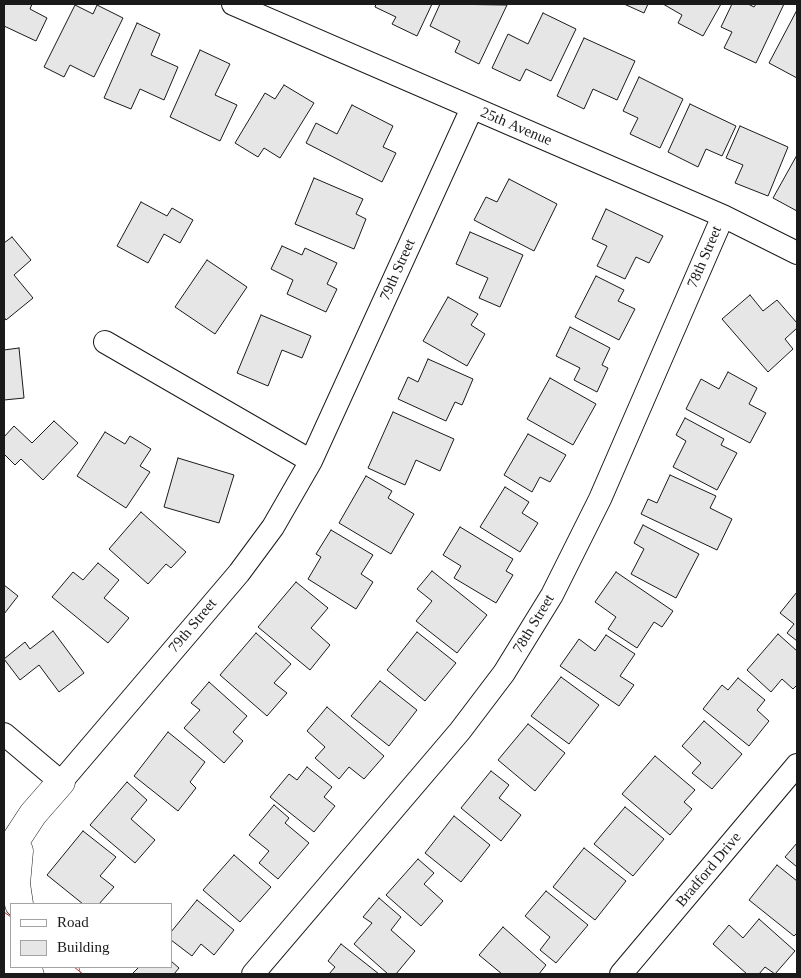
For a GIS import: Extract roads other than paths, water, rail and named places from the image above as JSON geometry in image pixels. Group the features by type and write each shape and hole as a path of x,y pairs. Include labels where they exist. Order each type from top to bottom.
{"street":[{"name":"25th Avenue","path":"233,4 723,216 797,253"},
{"name":"79th Street","path":"61,782 239,572 273,527 311,460 472,108"},
{"name":"78th Street","path":"253,974 460,731 504,673 547,603 600,499 723,216"},
{"path":"105,342 311,460"},
{"path":"4,734 61,782 34,814 6,856 4,872"},
{"name":"Bradford Drive","path":"621,974 797,765"},
{"path":"19,903 16,884 21,834"}]}
